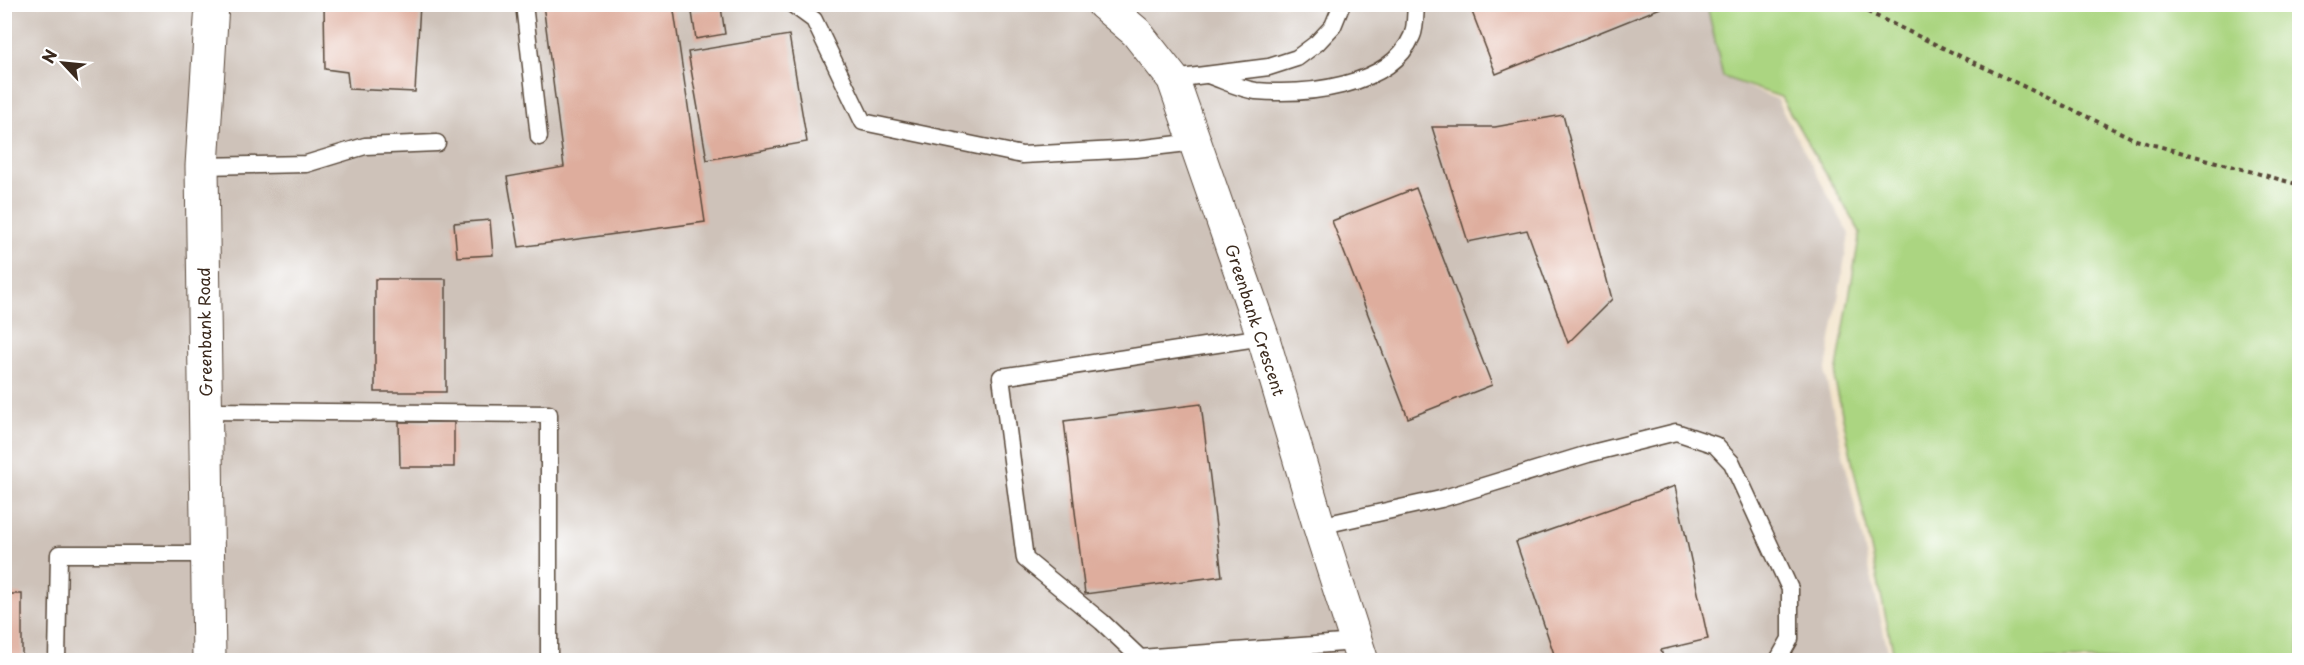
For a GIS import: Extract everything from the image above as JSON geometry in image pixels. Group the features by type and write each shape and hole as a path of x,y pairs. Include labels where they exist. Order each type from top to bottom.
{"street":[{"name":"Greenbank Road","path":"209,660 202,166 212,4"},
{"name":"Greenbank Crescent","path":"1103,4 1136,32 1173,79 1263,337 1359,651"}],"lane":[{"path":"524,4 539,137"},
{"path":"792,4 814,20 863,122 1022,155 1136,149 1196,142"},
{"path":"1173,79 1269,67 1297,58 1317,43 1333,26 1342,4"},
{"path":"1208,75 1254,91 1300,91 1348,83 1375,74 1401,55 1412,35 1416,4"},
{"path":"202,166 306,164 365,146 436,143"},
{"path":"1263,337 1001,377 1025,559 1102,622 1140,658 1359,651"},
{"path":"206,411 549,414 549,660"},
{"path":"1319,526 1441,499 1588,454 1676,432 1715,445 1732,463 1790,589 1790,639 1778,660"},
{"path":"57,660 59,554 208,554"}],"path":[{"path":"1851,4 2136,140 2300,185"}],"shaded area":[{"path":"4,5 1707,5 1723,77 1776,99 1849,234 1825,375 1890,660 5,660"}],"green space":[{"path":"1707,5 2299,5 2299,660 1895,660 1835,381 1860,232 1781,97 1723,77"}],"building":[{"path":"324,4 420,4 415,92 349,89 347,72 325,69"},
{"path":"543,4 673,4 705,222 519,247 507,177 564,167"},
{"path":"1469,4 1668,4 1668,5 1496,74"},
{"path":"721,7 725,34 696,39 692,12"},
{"path":"789,35 807,142 707,160 688,52"},
{"path":"1563,115 1612,299 1568,343 1527,230 1468,242 1432,127 1495,127"},
{"path":"1416,188 1492,385 1408,418 1332,221"},
{"path":"490,220 493,255 457,257 454,223"},
{"path":"375,279 446,279 446,392 375,392"},
{"path":"1201,404 1222,576 1085,594 1064,421"},
{"path":"399,422 454,422 454,467 400,467"},
{"path":"1675,486 1708,639 1661,650 1664,660 1556,660 1516,542"},
{"path":"4,594 22,594 22,660 4,660"}]}
